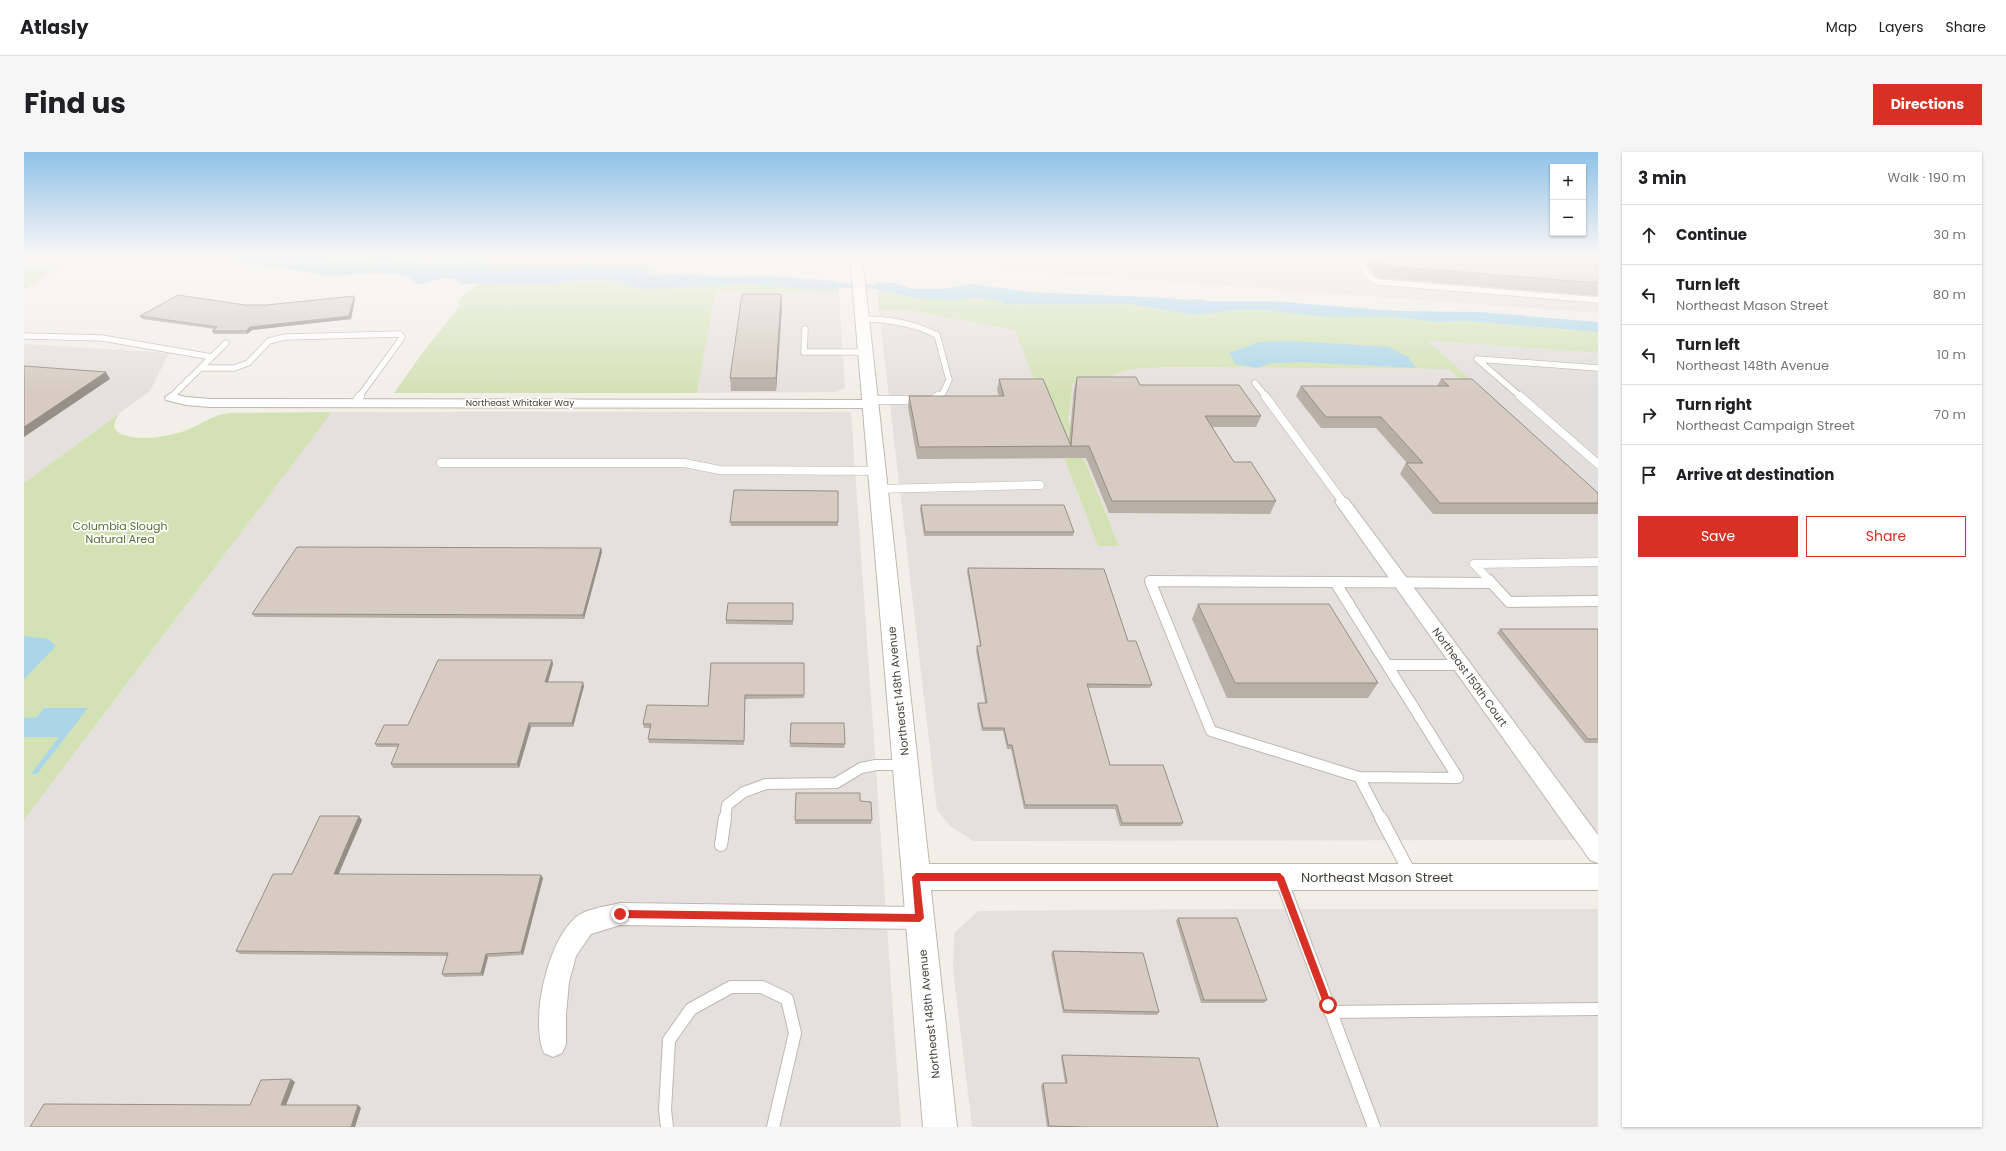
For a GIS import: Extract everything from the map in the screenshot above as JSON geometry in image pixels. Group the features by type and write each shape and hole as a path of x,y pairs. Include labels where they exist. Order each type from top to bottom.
{"street":[{"name":"Northeast 148th Avenue","path":"860,300 940,1127"},
{"name":"Northeast Whitaker Way","path":"171,397 186,401 210,403 869,402"},
{"name":"Northeast 150th Court","path":"1343,502 1598,853"},
{"name":"Northeast Mason Street","path":"916,877 1598,877"},
{"path":"553,1044 552,1007 564,951 584,925 620,914 920,918"}],"lane":[{"path":"862,319 900,321 924,328 937,335 949,380 943,393 932,400 869,402"},
{"path":"805,329 804,352 865,352"},
{"path":"200,368 234,368 248,363 269,341 286,337 400,334 402,337 399,342 355,403"},
{"path":"24,336 102,338 212,357"},
{"path":"171,397 226,343"},
{"path":"1598,368 1477,359 1598,464"},
{"path":"1254,383 1343,502"},
{"path":"441,463 684,463 720,470 877,480 1040,485"},
{"path":"1598,562 1474,564 1509,602 1598,601"},
{"path":"1335,582 1458,778 1359,776 1211,731 1150,581 1335,582 1401,583 1491,583"},
{"path":"1388,665 1461,664"},
{"path":"721,845 726,805 744,792 766,784 836,783 849,772 866,765 905,766"},
{"path":"1359,776 1412,877"},
{"path":"1280,877 1374,1127"},
{"path":"667,1127 665,1110 669,1040 692,1009 731,987 762,987 787,999 795,1033 773,1127"},
{"path":"1330,1012 1598,1009"}],"shaded area":[{"path":"712,300 839,300 845,388 836,392 697,393"},
{"path":"1427,300 1598,300 1598,313"},
{"path":"879,310 907,310 1015,330 1098,546 1119,546 1068,419 1073,383 1106,381 1117,373 1134,369 1169,367 1449,369 1598,507 1598,840 973,841 950,826 937,810"},
{"path":"1428,341 1598,353 1598,496"},
{"path":"24,344 169,353 150,391 24,483"},
{"path":"332,412 851,412 901,1127 24,1127 24,820"},
{"path":"1598,909 1598,1127 972,1127 953,969 954,933 978,911"}],"green space":[{"path":"460,300 713,300 697,393 394,393 426,348 459,307"},
{"path":"878,300 998,300 1005,304 1129,304 1193,315 1243,310 1260,310 1325,317 1393,317 1436,322 1467,321 1598,332 1598,353 1429,341 1598,496 1598,507 1449,369 1169,367 1134,369 1117,373 1106,381 1073,383 1068,419 1119,546 1098,546 1015,330 907,310 879,310"},
{"name":"Columbia Slough Natural Area","path":"332,412 24,820 24,483 120,413 114,423 118,432 128,436 148,438 180,432 228,413"}],"water":[{"path":"998,300 1270,301 1397,311 1481,312 1598,322 1598,332 1467,321 1436,322 1393,317 1325,317 1260,310 1243,310 1193,315 1129,304 1005,304"},
{"path":"1290,341 1389,347 1408,357 1416,368 1303,362 1271,363 1257,368 1236,364 1229,353 1259,342"},
{"path":"24,636 48,639 56,646 24,679"},
{"path":"44,708 88,708 37,774 31,774 59,737 24,737 24,718 37,717"}],"building":[{"path":"168,300 215,300 245,305 267,305 310,300 353,300 349,316 250,327 246,331 212,331 217,327 140,316"},
{"path":"741,300 781,300 776,378 730,378"},
{"path":"24,366 106,372 24,427"},
{"path":"1077,377 1136,377 1140,385 1239,385 1261,416 1205,416 1234,462 1251,462 1276,501 1112,501 1089,446 919,447 909,396 1004,396 999,379 1043,379 1071,446"},
{"path":"1441,379 1472,379 1598,493 1598,503 1440,503 1406,463 1423,463 1381,417 1326,417 1301,386 1449,386"},
{"path":"734,490 838,491 838,522 730,522"},
{"path":"921,505 1064,505 1074,532 925,532"},
{"path":"297,547 601,548 583,615 252,614"},
{"path":"968,568 1104,569 1128,641 1136,641 1152,685 1087,684 1110,765 1163,765 1183,823 1122,823 1117,805 1025,805 1012,745 1008,745 1004,728 983,728 978,703 987,703 977,646 981,646"},
{"path":"728,603 793,603 793,621 726,620"},
{"path":"1198,604 1329,604 1378,683 1235,683"},
{"path":"1500,629 1598,629 1598,739 1588,739"},
{"path":"438,660 552,660 545,682 583,682 572,723 529,723 517,764 391,764 399,744 375,744 384,725 408,725"},
{"path":"711,663 804,663 804,695 745,695 744,741 648,739 651,724 643,724 647,705 708,706"},
{"path":"791,723 844,723 845,744 790,743"},
{"path":"796,793 860,793 860,801 871,802 872,820 795,820"},
{"path":"320,816 359,816 334,874 541,875 521,952 486,954 481,973 442,974 448,953 236,951 273,874 292,874"},
{"path":"1178,918 1237,918 1267,1000 1204,1000"},
{"path":"1053,951 1143,953 1159,1012 1064,1010"},
{"path":"1062,1055 1199,1058 1218,1127 1049,1126 1043,1083 1067,1083"},
{"path":"291,1079 281,1105 358,1105 351,1127 30,1127 44,1104 250,1105 261,1080"}],"route":[{"path":"620,914 920,918 916,877 1280,877 1328,1005"}]}
